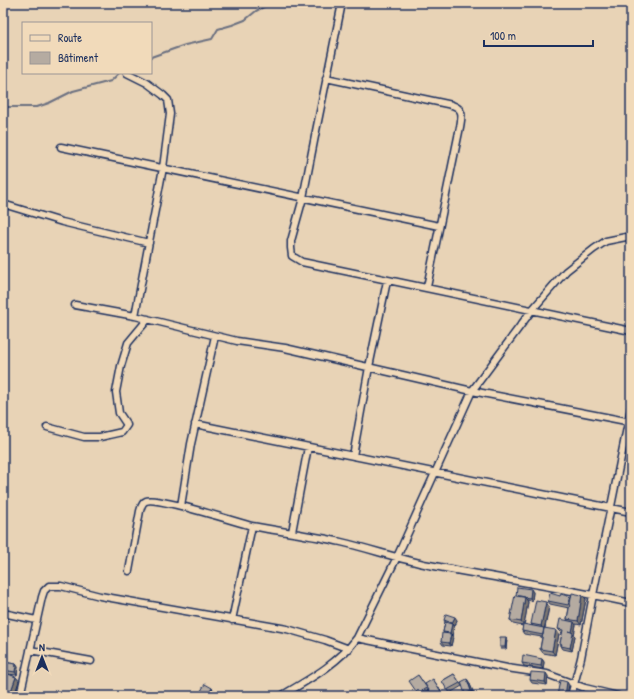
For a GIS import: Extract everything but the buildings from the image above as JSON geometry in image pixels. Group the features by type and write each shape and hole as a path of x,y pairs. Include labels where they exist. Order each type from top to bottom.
{"street":[{"path":"342,3 326,78 304,198 291,241 290,248 292,256 302,262 631,331"},
{"path":"129,74 152,86 168,100 170,114 163,168 135,316"},
{"path":"326,78 452,105 460,111 462,115 427,288"},
{"path":"61,147 439,226"},
{"path":"3,204 48,219 149,243"},
{"path":"281,696 314,678 349,649 357,638 397,557 472,391 532,310 556,281 579,259 606,241 631,236"},
{"path":"353,456 387,280"},
{"path":"75,305 135,316 214,336 285,348 472,391 630,422"},
{"path":"47,427 84,437 100,437 122,432 126,425 119,413 116,392 121,366 128,343 148,319"},
{"path":"181,506 191,444 214,336"},
{"path":"571,696 581,658 630,422 631,408"},
{"path":"195,424 631,512"},
{"path":"292,532 308,447"},
{"path":"129,571 140,511 146,501 152,500 181,506 252,526 341,542 427,564 631,603"},
{"path":"232,620 252,526"},
{"path":"20,696 36,620 44,591 51,585 61,586 100,596 287,629 349,649"},
{"path":"3,613 36,620"},
{"path":"357,638 507,668 547,674 585,688 618,696"},
{"path":"30,650 91,661"}],"waterway":[{"path":"152,57 185,45 212,39 218,29 245,20 256,11 271,3"},
{"path":"605,3 616,7 631,9"},
{"path":"3,107 37,107 49,103 73,91 111,81 118,74"}]}
